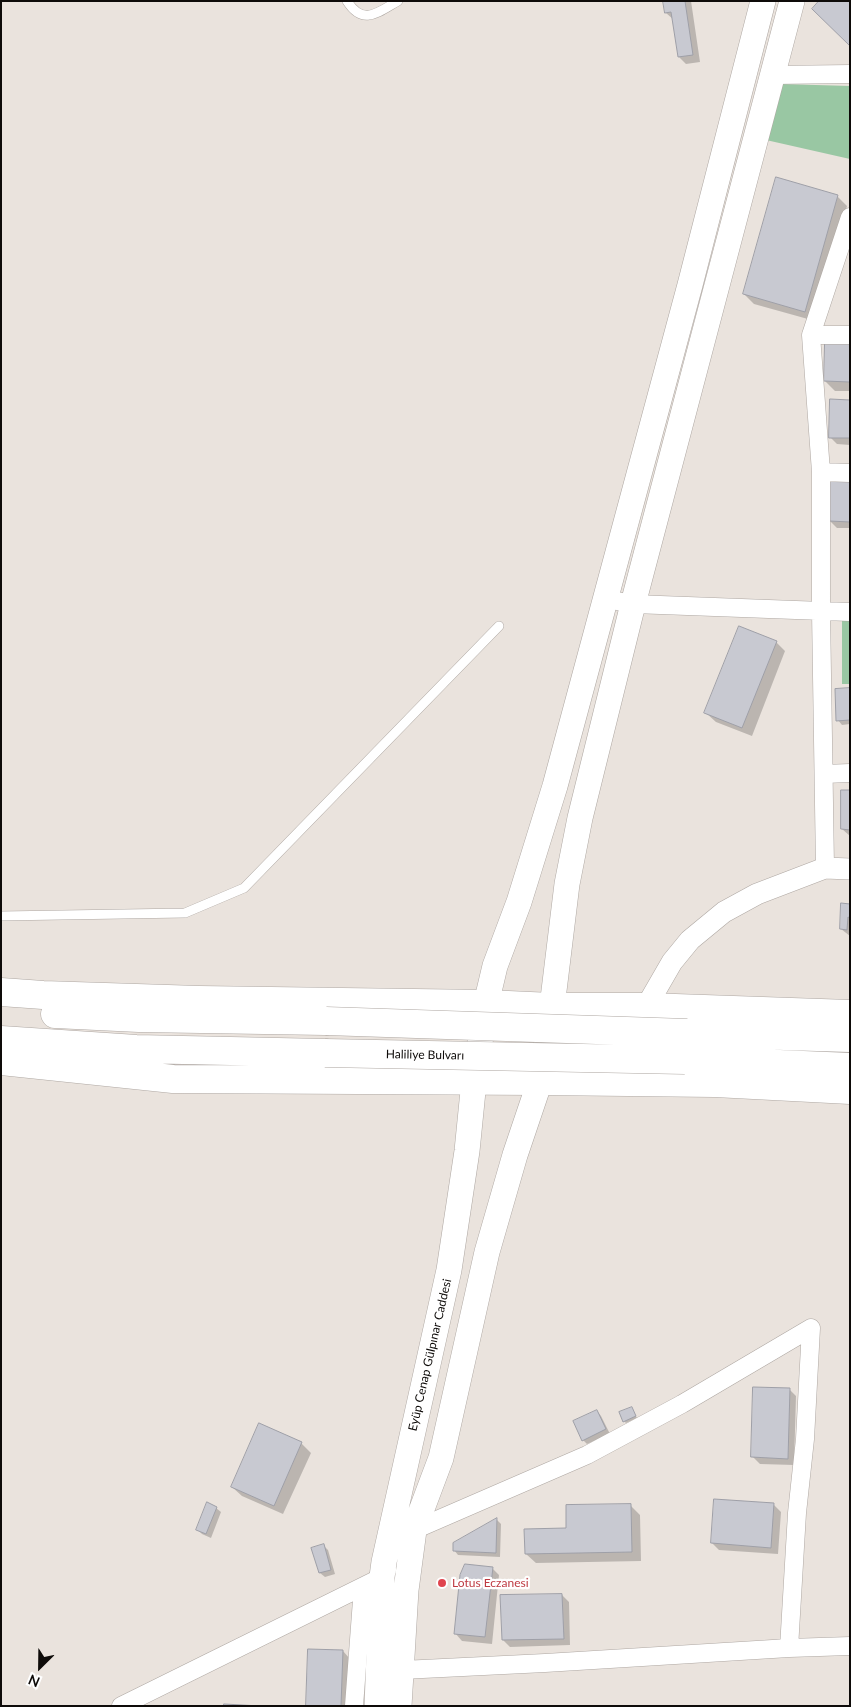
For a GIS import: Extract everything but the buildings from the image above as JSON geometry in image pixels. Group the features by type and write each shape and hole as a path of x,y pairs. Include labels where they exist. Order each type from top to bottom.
{"highway":[{"path":"1,992 199,1000 646,1007 850,1014"},
{"path":"1,1010 139,1018 326,1021 850,1038"},
{"name":"Haliliye Bulvarı","path":"1,1040 136,1049 685,1060 850,1067"},
{"path":"1,1061 174,1079 540,1080 715,1084 850,1090"}],"main road":[{"name":"Eyüp Cenap Gülpınar Caddesi","path":"377,1706 372,1582 384,1562 449,1270 486,1004 495,966 520,902 555,786 690,285 763,1"},
{"path":"399,1706 406,1590 414,1530 441,1458 486,1252 514,1156 540,1080 552,1007 567,884 580,818 633,604 792,1"}],"street":[{"path":"773,75 850,74"},
{"path":"825,868 821,472 810,335 850,217"},
{"path":"810,335 850,335"},
{"path":"821,472 850,473"},
{"path":"606,599 633,604 850,612"},
{"path":"824,774 850,773"},
{"path":"646,1007 672,962 690,940 724,912 757,894 825,868 850,869"},
{"path":"121,1706 372,1582 414,1530 587,1455 682,1404 811,1328 805,1439 797,1513 789,1648"},
{"path":"354,1706 372,1582"},
{"path":"402,1670 850,1646"}],"lane":[{"path":"347,1 353,11 364,16 375,14 398,1"},
{"path":"1,916 185,913 244,888 499,626"}],"green space":[{"path":"781,84 850,86 850,159 766,140"},
{"path":"842,616 850,617 850,684 842,684"}],"place":[{"name":"Lotus Eczanesi","path":"442,1583"}]}
